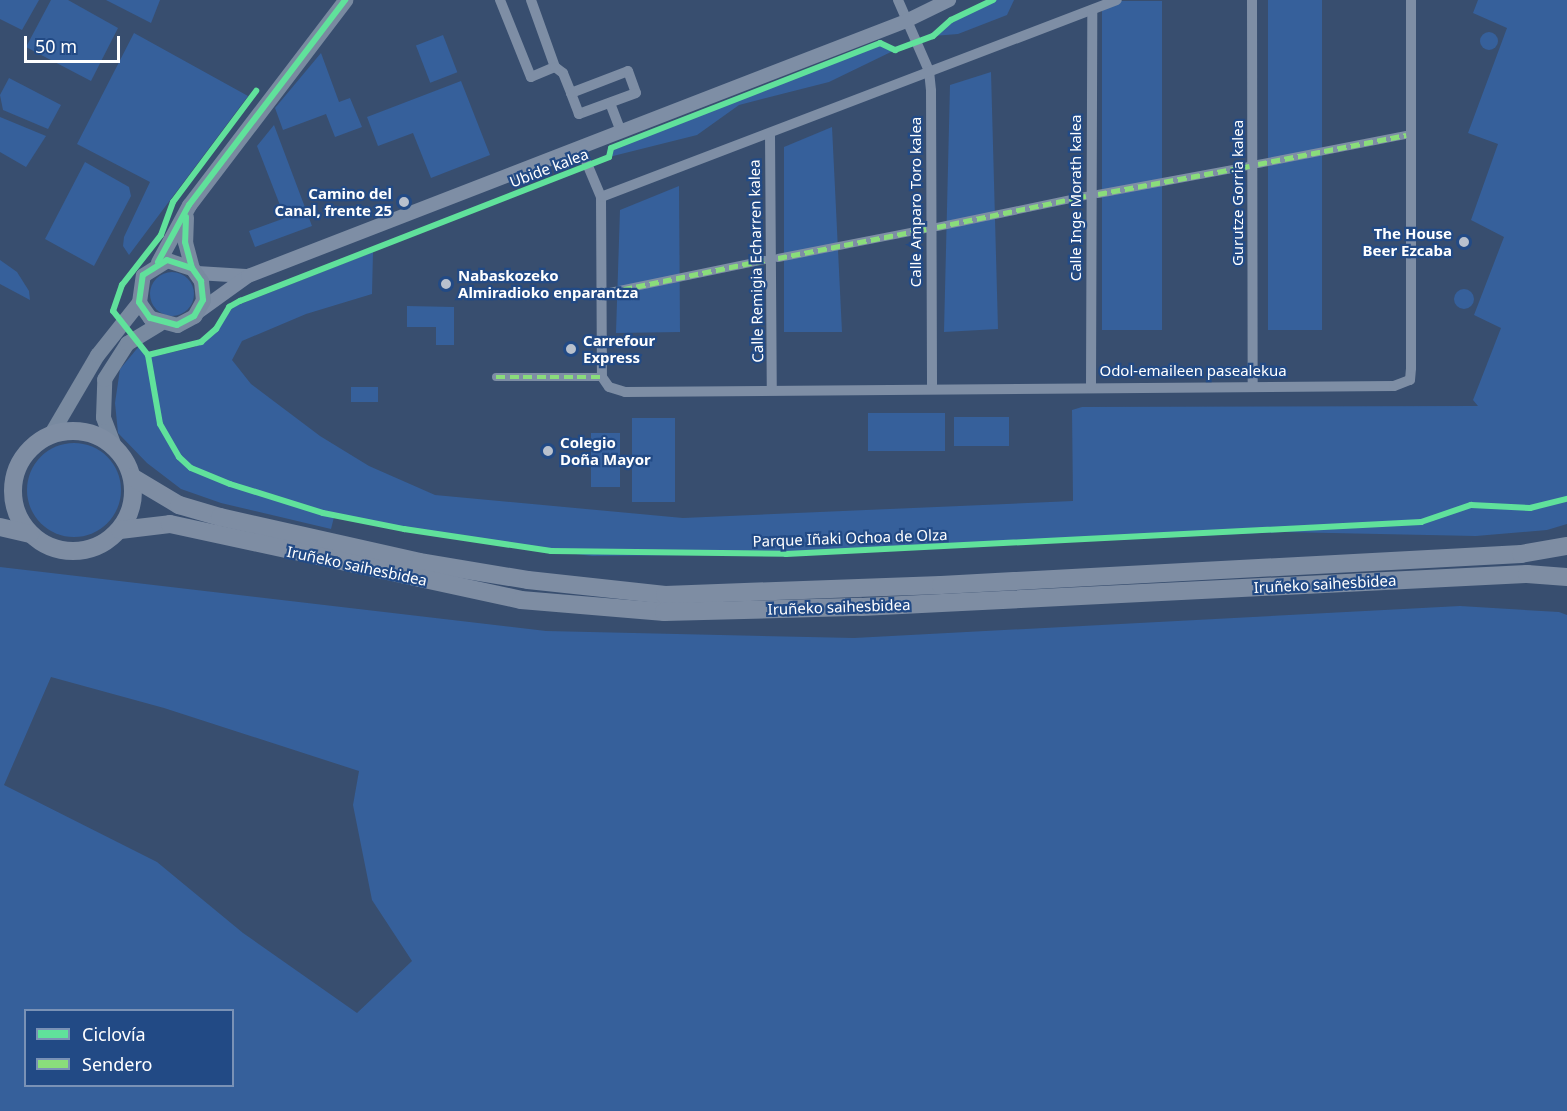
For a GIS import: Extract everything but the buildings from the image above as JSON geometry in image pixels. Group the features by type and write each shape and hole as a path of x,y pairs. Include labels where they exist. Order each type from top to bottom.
{"highway":[{"path":"0,480 19,465 37,442 50,435 84,431 114,446 132,477 134,495 120,530 104,543 86,550 66,551 47,545 30,534 0,527"},
{"path":"19,465 13,501 30,534"},
{"name":"Iruñeko saihesbidea","path":"132,477 178,505 220,517 419,562 528,580 665,595 940,585 1509,555 1567,546"},
{"name":"Iruñeko saihesbidea","path":"120,530 170,524 522,600 664,612 861,607 1527,574 1567,577"}],"main road":[{"path":"50,435 97,355 139,302 139,283 158,262 186,210 345,0"},
{"path":"114,446 103,417 104,379 127,343 159,324 177,325 194,316 203,290 185,242 186,210"},
{"path":"158,262 176,260 194,270"},
{"path":"139,302 159,324"}],"street":[{"path":"500,0 531,77 555,67"},
{"path":"531,0 555,67 563,73 579,114 636,93 628,71 571,93"},
{"name":"Calle Amparo Toro kalea","path":"898,0 929,71 932,387"},
{"name":"Ubide kalea","path":"194,316 221,292 248,276 906,21 949,0"},
{"path":"601,197 1117,0"},
{"name":"Gurutze Gorria kalea","path":"1252,0 1253,386"},
{"name":"Odol-emaileen pasealekua","path":"602,377 609,387 625,392 772,388 1394,386 1410,380 1411,0"},
{"name":"Calle Inge Morath kalea","path":"1091,387 1092,10"},
{"path":"610,103 621,131"},
{"name":"Calle Remigia Echarren kalea","path":"770,134 772,388"},
{"path":"1098,194 1406,135"},
{"path":"496,377 602,377 601,197 580,147"},
{"path":"937,227 1086,196"},
{"path":"778,258 926,229"},
{"path":"610,292 765,260"},
{"name":"Ubide kalea","path":"194,270 248,276"}],"shaded area":[{"path":"0,0 39,0 22,30 0,19"},
{"path":"51,0 68,0 118,28 91,81 26,47"},
{"path":"106,0 160,0 151,23"},
{"path":"993,0 1014,0 1007,15 958,34 933,36 951,20"},
{"path":"1268,0 1322,0 1322,330 1268,330"},
{"path":"1478,0 1567,0 1567,524 1547,530 1476,536 1283,532 812,554 592,556 433,536 334,517 331,529 221,503 181,489 147,463 118,433 115,403 120,369 140,345 147,358 195,347 218,329 233,307 373,252 372,294 306,314 242,341 232,360 251,384 320,436 369,466 435,495 683,518 1073,501 1072,410 1082,407 1478,406 1473,400 1501,328 1474,315 1504,237 1471,220 1498,144 1468,133 1507,28 1473,13"},
{"path":"1102,1 1162,1 1162,330 1102,330"},
{"path":"1489,32 1495,35 1498,41 1495,47 1489,50 1483,47 1480,41 1483,35"},
{"path":"134,33 248,96 129,255 123,246 124,237 150,182 77,144"},
{"path":"443,35 457,72 430,83 416,45"},
{"path":"880,43 895,50 829,82 739,105 697,135 609,157 611,148"},
{"path":"321,53 339,102 350,98 362,127 335,137 326,114 283,130 275,108"},
{"path":"991,72 998,329 944,332 950,85"},
{"path":"9,78 61,105 48,129 3,110 0,95"},
{"path":"461,81 490,155 431,178 413,133 378,146 367,117"},
{"path":"0,117 46,136 26,167 0,152"},
{"path":"274,125 312,226 255,247 249,231 285,218 257,146"},
{"path":"832,127 842,332 784,332 784,147"},
{"path":"85,162 129,187 131,196 94,266 45,239"},
{"path":"679,186 680,332 616,333 620,210"},
{"path":"0,260 17,272 29,291 30,300 0,284"},
{"path":"172,272 187,279 194,294 187,309 172,316 157,309 150,294 157,279"},
{"path":"1464,289 1471,292 1474,299 1471,306 1464,309 1457,306 1454,299 1457,292"},
{"path":"407,306 454,307 454,345 436,345 436,327 407,327"},
{"path":"351,387 378,387 378,402 351,402"},
{"path":"868,413 945,413 945,451 868,451"},
{"path":"954,417 1009,417 1009,446 954,446"},
{"path":"632,418 675,418 675,502 632,502"},
{"path":"591,433 620,433 620,487 591,487"},
{"path":"74,443 92,447 107,457 117,472 121,490 117,508 107,523 92,533 74,537 56,533 41,523 31,508 27,490 31,472 41,457 56,447"},
{"path":"0,567 546,631 854,638 1460,606 1559,612 1567,615 1567,1111 0,1111","holes":["51,677 164,708 359,771 353,805 372,900 412,961 357,1013 243,933 157,862 4,785"]}],"marked path":[{"path":"1258,164 1406,135"},
{"path":"1098,194 1249,166"},
{"path":"937,227 1086,196"},
{"path":"778,258 926,229"},
{"path":"610,292 765,260"},
{"path":"496,377 602,377"}],"cycle path":[{"path":"158,262 189,205 345,0"},
{"path":"148,355 201,342 216,329 229,307 240,301 609,157 611,148 880,43 895,50 933,36 951,20 993,0"},
{"path":"148,355 113,311 122,285 161,235 173,202 256,91"},
{"path":"186,217 185,242 192,268 201,281 203,300 194,316 177,325 150,318 139,302 143,275 167,260 192,268"},
{"name":"Parque Iñaki Ochoa de Olza","path":"148,355 160,424 179,457 191,468 230,484 323,513 404,529 551,551 786,554 1421,522 1471,505 1530,508 1567,499"}],"place":[{"name":"Camino del Canal, frente 25","path":"404,202"},
{"name":"The House Beer Ezcaba","path":"1464,242"},
{"name":"Nabaskozeko Almiradioko enparantza","path":"446,284"},
{"name":"Carrefour Express","path":"571,349"},
{"name":"Colegio Doña Mayor","path":"548,451"}]}
